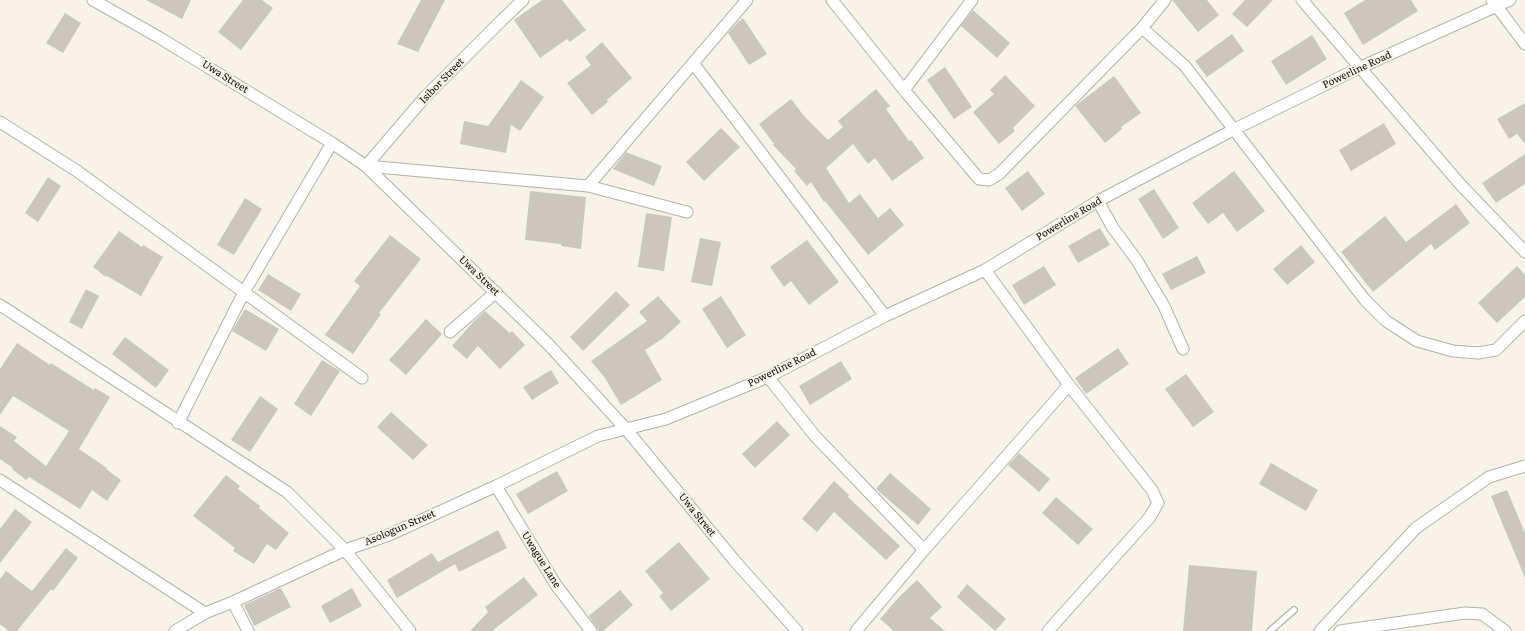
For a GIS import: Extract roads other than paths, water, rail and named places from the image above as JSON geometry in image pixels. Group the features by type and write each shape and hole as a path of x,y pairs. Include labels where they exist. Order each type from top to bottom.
{"street":[{"name":"Uwa Street","path":"92,0 160,38 332,143 366,166 549,345 626,429 734,560 797,631"},
{"name":"Isibor Street","path":"366,166 425,97 523,0"},
{"path":"588,186 747,0"},
{"path":"832,0 904,90 979,179 989,180 1000,174 1142,28 1165,0"},
{"path":"904,90 972,0"},
{"path":"1302,0 1460,184 1525,252"},
{"name":"Powerline Road","path":"626,429 666,419 768,377 884,316 985,270 1098,201 1234,130 1494,3 1510,0"},
{"path":"1494,3 1525,44"},
{"path":"1142,28 1185,66 1365,300 1386,321 1417,341 1454,351 1478,353 1496,350 1525,321"},
{"path":"693,63 884,316"},
{"path":"0,122 77,171 362,378"},
{"path":"178,422 244,292 332,143"},
{"path":"366,166 588,186 687,212"},
{"path":"1098,201 1113,228 1136,259 1164,306 1183,349"},
{"path":"985,270 1069,385 1152,490 1158,503 1150,517 1048,631"},
{"path":"450,332 496,292"},
{"path":"0,305 287,492 345,550 410,631"},
{"path":"768,377 815,436 924,550"},
{"path":"856,631 924,550 1069,385"},
{"name":"Asologun Street","path":"175,631 205,612 233,602 345,550 389,535 496,486 598,436 613,431 626,429"},
{"path":"1320,631 1416,528 1489,477 1525,466"},
{"path":"0,480 205,612"},
{"name":"Uwague Lane","path":"496,486 556,586 591,631"},
{"path":"233,602 248,631"},
{"path":"1340,631 1465,613 1482,614 1505,631"}],"lane":[{"path":"1270,631 1294,610"}]}
